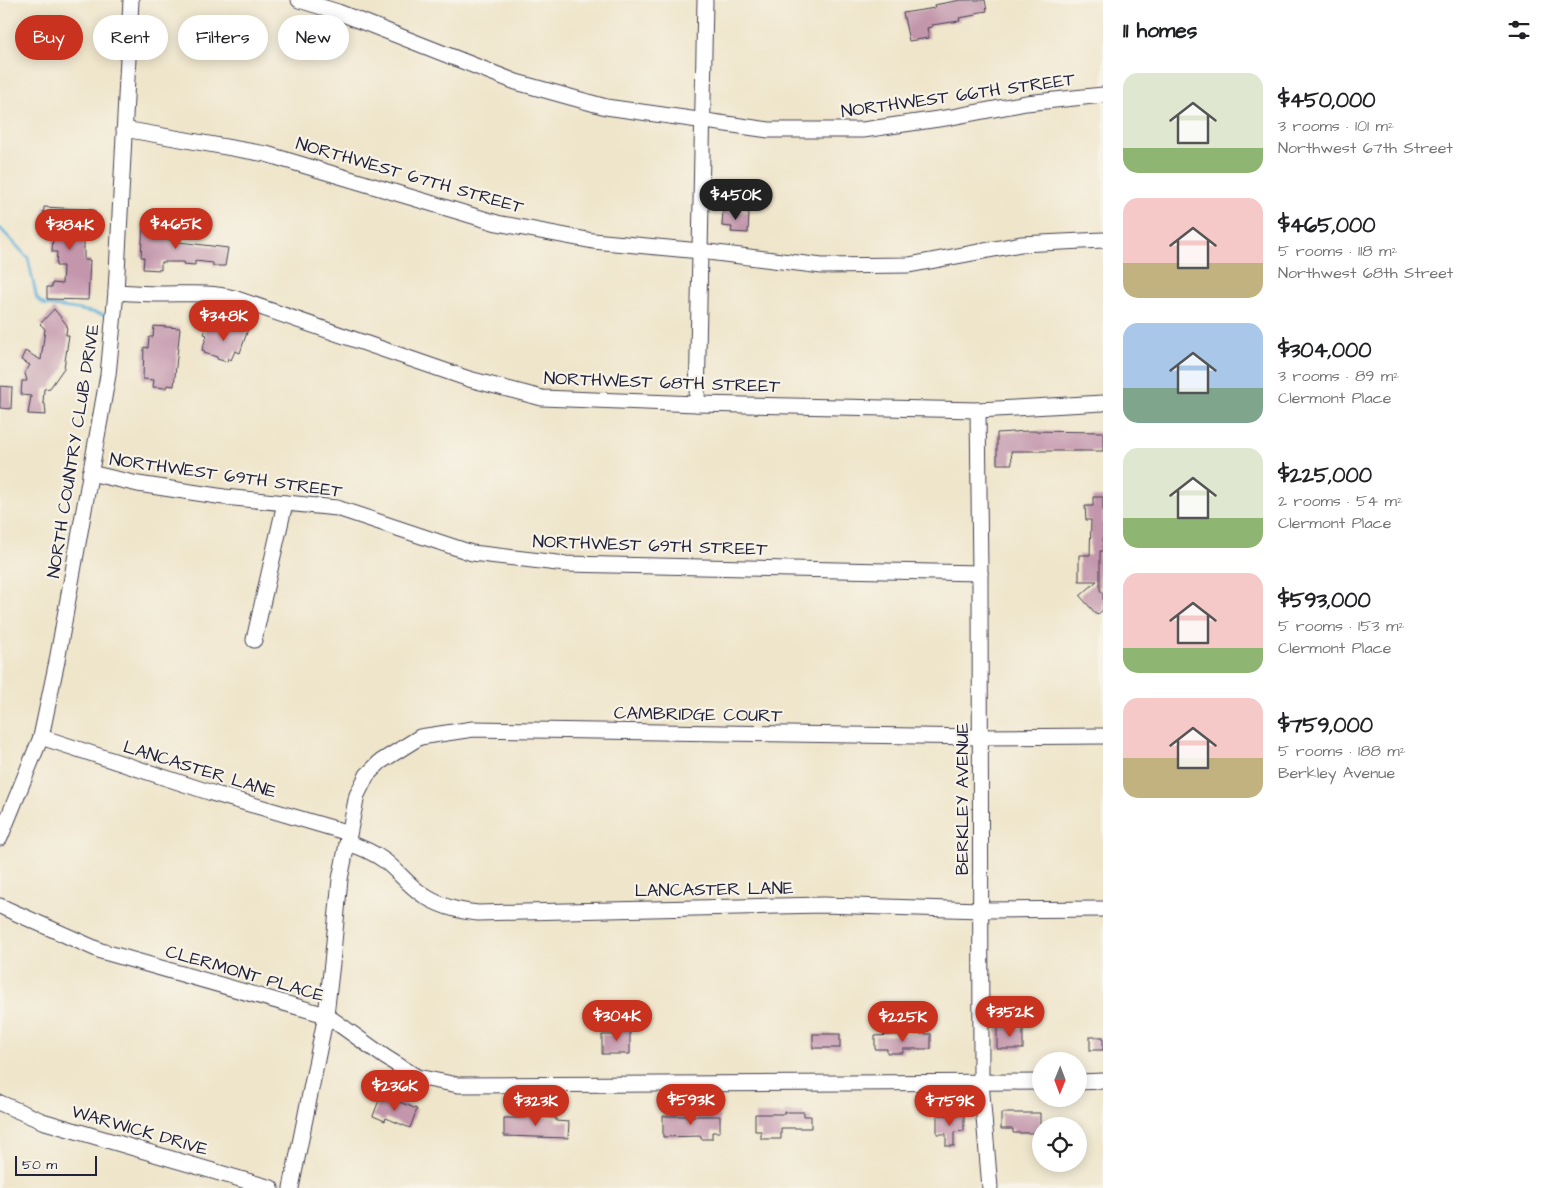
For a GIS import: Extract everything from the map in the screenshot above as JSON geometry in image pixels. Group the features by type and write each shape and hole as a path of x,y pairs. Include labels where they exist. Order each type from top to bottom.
{"street":[{"name":"NORTH COUNTRY CLUB DRIVE","path":"0,838 41,737 57,660 108,375 116,292 131,0"},
{"name":"NORTHWEST 66TH STREET","path":"299,0 340,6 516,82 606,107 769,130 862,130 952,117 1026,102 1103,95"},
{"path":"697,404 705,0"},
{"name":"NORTHWEST 67TH STREET","path":"124,129 266,154 497,223 593,240 822,266 909,265 1021,244 1103,240"},
{"name":"NORTHWEST 68TH STREET","path":"116,292 227,296 469,379 542,398 697,404 978,410 1103,403"},
{"name":"BERKLEY AVENUE","path":"978,410 981,1082 990,1188"},
{"name":"NORTHWEST 69TH STREET","path":"90,473 138,484 224,497 336,508 472,553 566,564 980,572"},
{"path":"254,640 285,503"},
{"name":"CAMBRIDGE COURT","path":"291,1188 326,1015 340,879 358,795 367,775 380,762 420,737 464,730 493,729 980,737 1103,736"},
{"name":"LANCASTER LANE","path":"41,737 348,838 385,861 422,895 438,904 458,911 487,913 823,905 981,910 1103,909"},
{"name":"CLERMONT PLACE","path":"0,906 102,951 326,1015 417,1077 458,1085 1032,1082"},
{"path":"1088,1082 1103,1082"},
{"name":"WARWICK DRIVE","path":"0,1103 42,1121 271,1188"}],"building":[{"path":"961,0 985,0 987,11 959,18 960,21 932,25 932,27 927,28 929,38 909,41 903,13 935,8 934,5"},
{"path":"44,207 95,210 94,227 90,227 89,235 84,235 84,260 90,260 88,300 47,299 47,287 52,287 52,283 62,284 63,266 56,266 57,252 52,252 54,222 43,221"},
{"path":"723,210 749,212 748,233 731,232 732,227 722,226"},
{"path":"143,223 165,225 164,239 228,248 225,266 213,266 213,263 195,261 195,265 183,264 184,262 161,262 161,270 143,269 144,257 141,257"},
{"path":"54,309 67,325 66,335 69,335 64,368 50,388 44,389 43,403 45,404 46,415 28,414 31,396 21,395 22,381 27,381 25,373 30,365 21,360 25,351 41,360 45,329 40,324"},
{"path":"208,324 232,330 234,325 248,329 240,353 235,351 231,360 228,358 227,362 204,353 205,351 202,350 207,335 204,334"},
{"path":"154,326 180,328 174,386 167,385 166,388 153,387 154,380 143,379 144,347 148,348 149,337 153,337"},
{"path":"0,386 12,387 11,409 0,408"},
{"path":"1028,431 1103,432 1103,451 1011,451 1012,464 997,464 997,433"},
{"path":"1093,497 1103,497 1103,551 1100,551 1100,590 1103,594 1103,610 1097,615 1080,596 1097,581 1079,581 1079,555 1090,555 1091,520 1086,520 1085,506 1093,506"},
{"path":"617,1027 630,1027 630,1054 602,1054 602,1035 617,1035"},
{"path":"997,1028 1023,1028 1023,1049 997,1049"},
{"path":"813,1034 840,1034 840,1048 813,1048"},
{"path":"931,1034 931,1049 903,1049 903,1053 887,1053 887,1049 875,1049 875,1036"},
{"path":"1090,1037 1103,1037 1103,1050 1090,1050"},
{"path":"381,1095 417,1109 410,1128 386,1118 385,1121 373,1116"},
{"path":"784,1112 804,1112 804,1116 811,1116 811,1128 781,1128 781,1139 761,1139 761,1131 755,1131 755,1114 784,1114"},
{"path":"1001,1113 1040,1113 1040,1117 1032,1117 1032,1133 1013,1133 1013,1129 1001,1129"},
{"path":"539,1114 539,1117 556,1118 556,1121 569,1122 568,1138 504,1136 504,1118 526,1118 526,1115"},
{"path":"937,1115 964,1115 964,1131 954,1132 954,1146 946,1146 946,1134 937,1134"},
{"path":"663,1116 720,1116 720,1132 712,1132 712,1139 701,1139 701,1136 663,1137"}],"waterway":[{"path":"0,228 28,258 37,299 45,305 106,315"}]}
